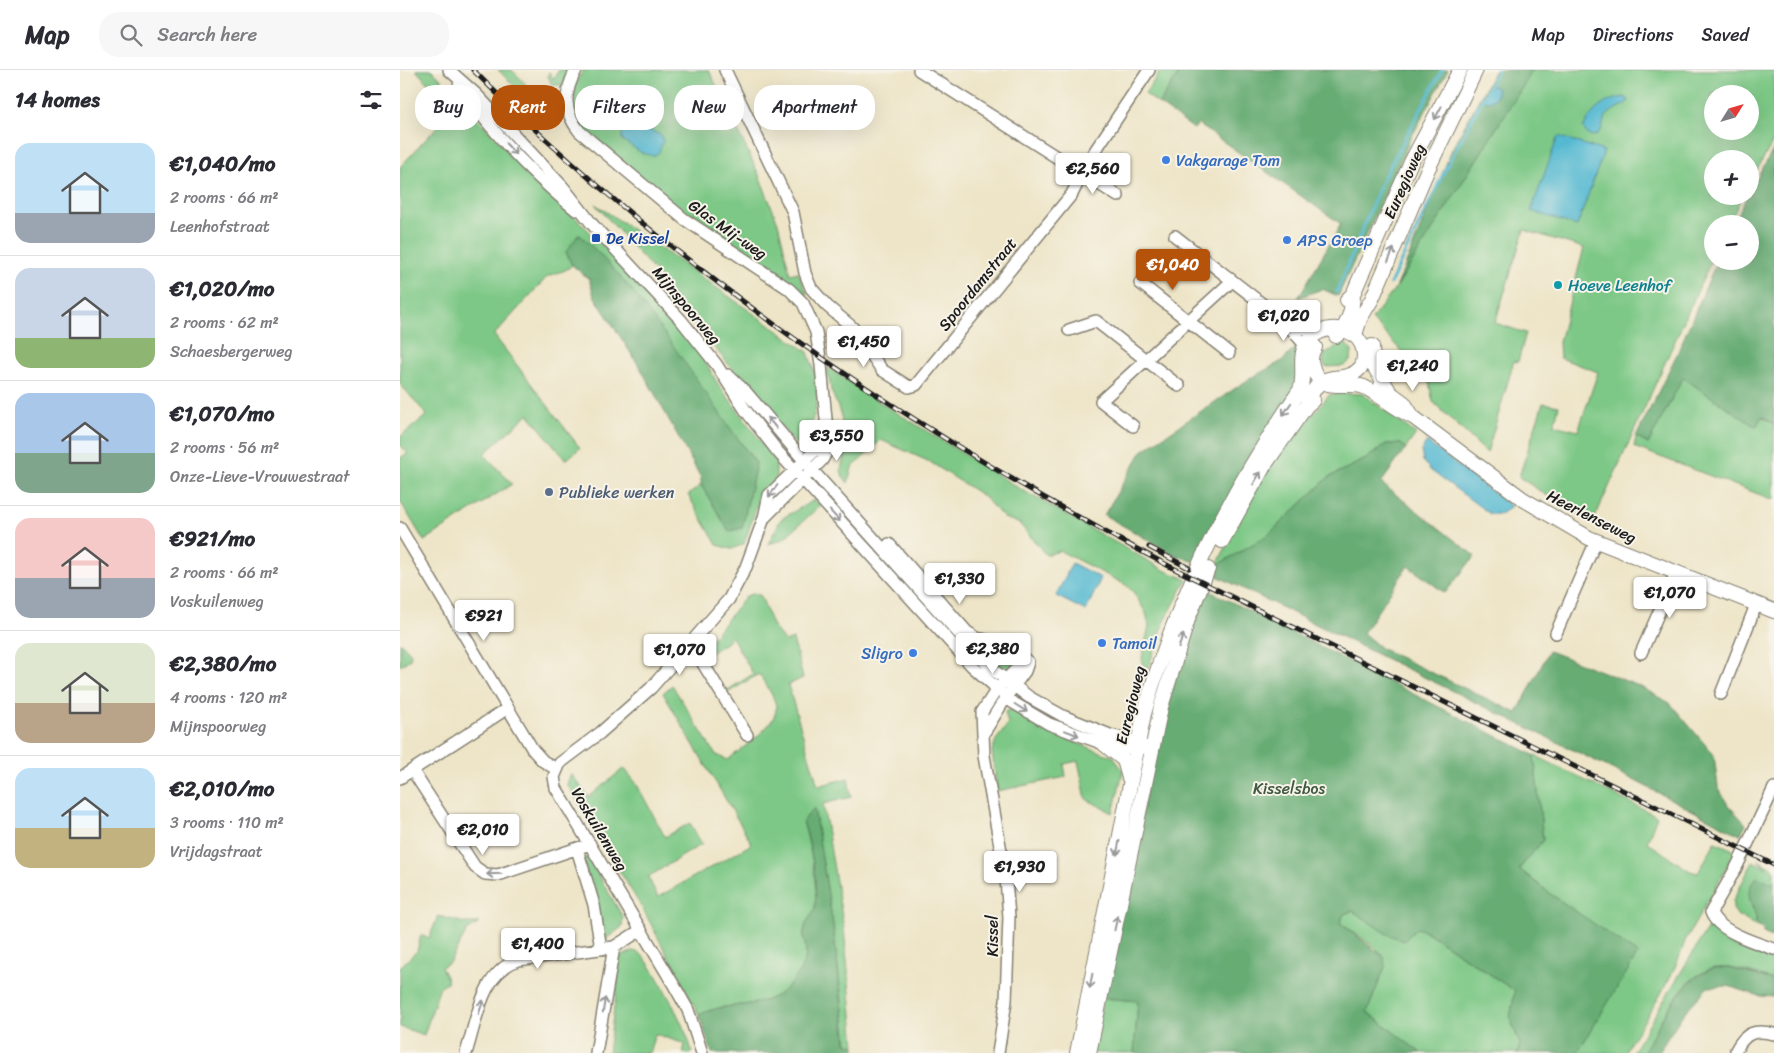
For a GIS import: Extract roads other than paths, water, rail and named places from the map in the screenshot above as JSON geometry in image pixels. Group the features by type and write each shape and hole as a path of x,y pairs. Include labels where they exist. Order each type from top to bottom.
{"main road":[{"name":"Euregioweg","path":"1339,329 1347,300 1353,294 1411,162 1460,70"},
{"name":"Euregioweg","path":"1355,335 1360,319 1372,300 1427,171 1476,70"},
{"path":"1372,300 1366,334 1371,344 1373,365 1388,389"},
{"path":"1309,348 1337,335 1339,329"},
{"path":"1339,329 1355,335 1364,349 1362,366 1349,376 1330,377 1326,382 1314,370 1309,348 1317,333 1339,329"},
{"name":"Euregioweg","path":"1077,1053 1131,783 1155,674 1187,592 1258,455 1300,390 1303,382 1302,365 1309,348"},
{"name":"Heerlenseweg","path":"1362,366 1371,378 1404,403 1413,417"},
{"name":"Euregioweg","path":"1090,1053 1166,687 1195,599 1211,561 1264,466 1307,405 1326,382"},
{"name":"Heerlenseweg","path":"1326,382 1336,386 1356,385 1366,388 1398,410 1413,417 1535,507 1596,541 1774,611"},
{"path":"1134,838 1133,819 1140,747 1156,702 1166,687"},
{"path":"1104,744 1124,760 1131,783"}],"street":[{"name":"Mijnspoorweg","path":"448,70 479,114 555,193 592,224 650,285 716,364 746,392 812,470 958,635 989,667 1010,683 1063,716 1140,747"},
{"name":"Glas Mij-weg","path":"576,70 567,89 566,101 570,117 579,131 684,219 789,290 808,310 818,337 824,391 827,439 824,457 764,518"},
{"name":"Spoordamstraat","path":"724,70 792,212 805,273 811,288 827,306 852,327 882,370 909,387 916,384 928,370 1072,194 1077,184"},
{"path":"919,70 1118,196"},
{"path":"1081,172 1149,70"},
{"path":"1175,236 1284,321 1309,348"},
{"path":"1133,426 1101,401 1232,282"},
{"path":"1140,283 1229,353"},
{"path":"1069,330 1096,321 1179,386"},
{"path":"1284,321 1317,333"},
{"name":"Mijnspoorweg","path":"716,364 746,411 802,480 963,656 1001,693 1049,724 1104,744 1140,747"},
{"path":"400,528 405,548 536,754 556,769 562,760 600,733 637,700 691,644 738,586 764,518 769,495 827,439"},
{"path":"1556,632 1596,541"},
{"name":"Kissel","path":"889,544 967,632 977,638 1008,645 1028,662 1020,666 1010,683 1001,693 985,731 984,756 1006,879 1009,917 1006,1001 998,1053"},
{"path":"1641,653 1676,573"},
{"path":"1721,694 1756,604"},
{"path":"691,644 747,735"},
{"path":"400,778 508,708"},
{"name":"Voskuilenweg","path":"556,769 554,777 556,788 688,1010 702,1053"},
{"path":"412,770 474,867 485,874 498,875 590,844"},
{"path":"1774,789 1737,866 1712,912 1717,921 1734,933 1774,949"},
{"name":"Voskuilenweg","path":"577,849 594,905 601,949"},
{"path":"466,1053 488,986 498,971 508,963 614,947 641,930"},
{"path":"596,1053 614,947"},
{"path":"1736,1050 1743,1037 1749,1033 1760,1031 1774,1034"}],"water":[{"path":"1492,86 1497,88 1497,95 1493,100 1484,101 1484,92"},
{"path":"1624,97 1629,101 1607,115 1601,130 1596,136 1588,135 1583,128 1590,116 1605,103"},
{"path":"626,130 648,130 661,135 663,141 659,152 654,156 642,153 622,140 622,134"},
{"path":"1558,136 1604,151 1577,226 1531,211"},
{"path":"1427,442 1511,506 1502,513 1490,514 1430,470 1423,461 1421,451"},
{"path":"1072,563 1101,578 1086,611 1056,596"}],"waterway":[{"path":"1337,292 1382,181 1442,70"},
{"path":"1390,284 1448,164 1498,70"}],"railway":[{"path":"473,70 551,144 632,214 716,281 802,344 891,404 982,461 1075,515 1169,566 1774,865"},
{"path":"1149,547 1189,568"}],"place":[{"name":"Vakgarage Tom","path":"1166,160"},
{"name":"De Kissel","path":"596,238"},
{"name":"APS Groep","path":"1287,240"},
{"name":"Hoeve Leenhof","path":"1558,285"},
{"name":"Publieke werken","path":"549,492"},
{"name":"Tamoil","path":"1102,643"},
{"name":"Sligro","path":"913,653"}],"park label":[{"name":"Kisselsbos","path":"1289,788"}]}
